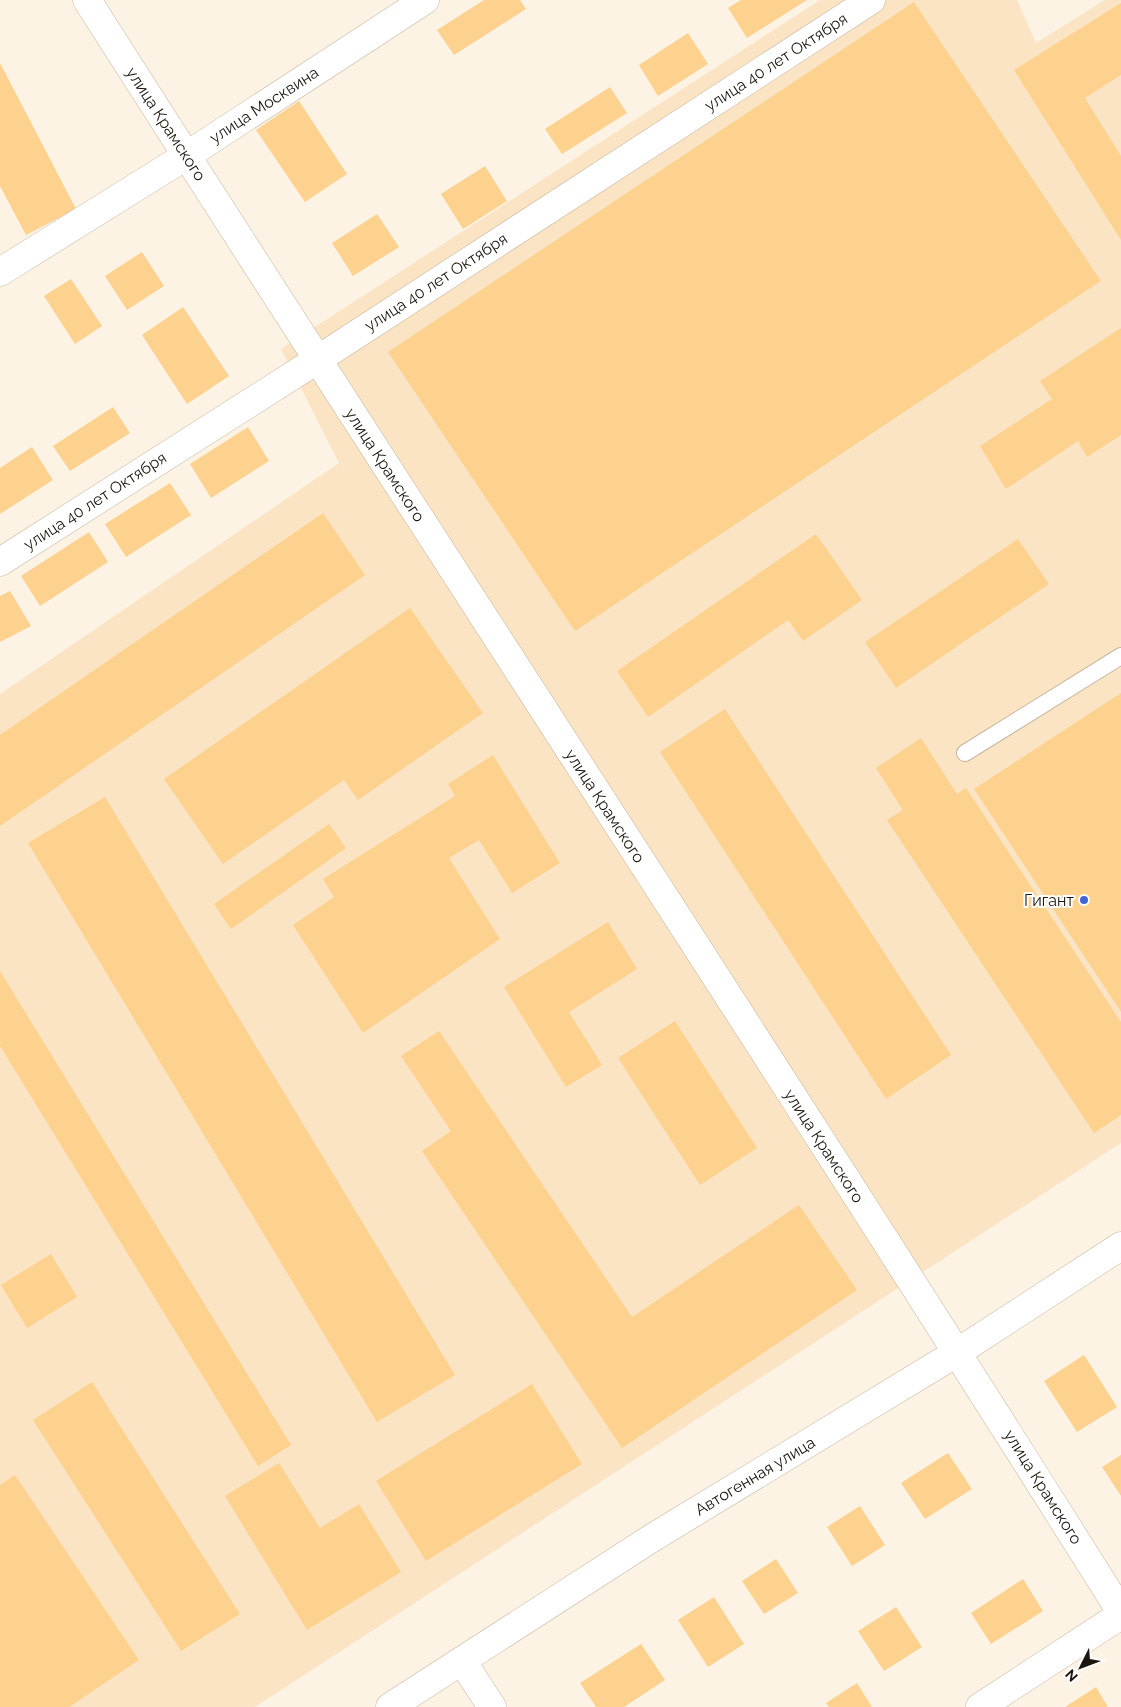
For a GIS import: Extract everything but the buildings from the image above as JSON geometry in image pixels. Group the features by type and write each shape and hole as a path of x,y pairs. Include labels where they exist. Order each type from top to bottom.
{"street":[{"name":"улица Крамского","path":"87,0 317,360 958,1352 1121,1613"},
{"name":"улица Москвина","path":"0,272 186,156 425,0"},
{"name":"улица 40 лет Октября","path":"0,562 317,360 871,0"},
{"name":"Автогенная улица","path":"390,1707 652,1538 958,1352 1121,1246"},
{"path":"980,1707 1121,1613"},
{"path":"462,1661 492,1707"}],"lane":[{"path":"966,753 1121,656"}],"shaded area":[{"path":"820,0 1017,0 1036,43 1105,0 1121,0 1121,1143 255,1707 0,1707 0,694 339,463 281,349"}],"place":[{"name":"Гигант","path":"1084,900"}]}
